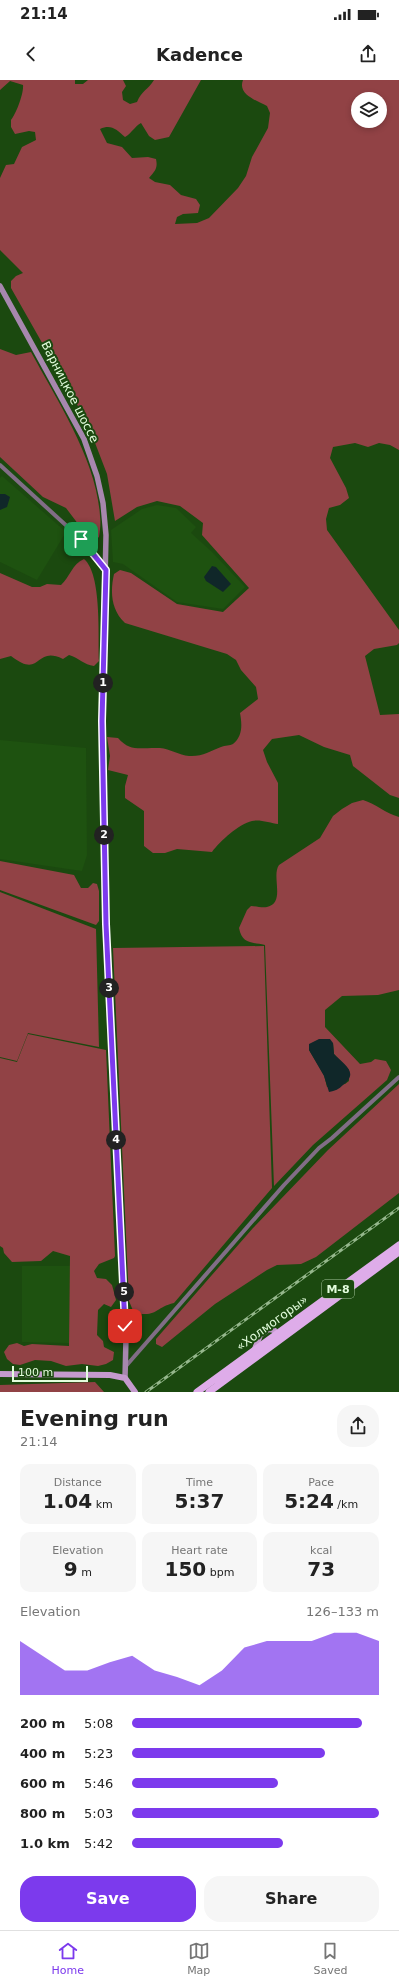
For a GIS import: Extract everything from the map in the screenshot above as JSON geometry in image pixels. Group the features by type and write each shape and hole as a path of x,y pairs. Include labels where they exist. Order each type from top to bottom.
{"highway":[{"name":"«Холмогоры»","path":"197,1392 399,1245"},
{"name":"«Холмогоры»","path":"209,1392 279,1342 399,1252"}],"main road":[{"path":"277,1334 279,1342"},
{"path":"0,1374 92,1374 125,1378 135,1392"}],"street":[{"name":"Варницкое шоссе","path":"0,286 84,439 97,476 106,535 102,721 106,924 126,1338 125,1378"},
{"path":"0,465 81,539 106,570"},
{"path":"126,1366 284,1185 319,1148 332,1138 398,1077"}],"shaded area":[{"path":"0,80 75,80 75,84 83,84 88,80 123,80 126,86 122,92 123,100 130,104 137,102 154,80 201,80 169,137 155,140 149,136 141,123 125,137 110,127 100,129 107,143 122,147 132,158 148,157 156,159 156,169 149,178 155,182 170,185 181,195 196,199 200,205 198,213 183,214 177,217 175,224 197,223 209,218 238,188 246,176 252,157 268,128 270,113 267,106 254,100 246,94 243,90 243,80 399,80 399,450 390,445 379,443 368,447 355,443 333,447 330,458 346,488 349,498 340,505 329,508 326,519 327,530 399,630 399,643 397,645 374,649 365,656 380,715 399,714 399,798 390,795 353,766 350,755 324,747 299,735 272,739 263,750 267,762 278,783 278,824 258,820 247,823 230,834 212,852 177,849 165,853 153,853 144,846 144,811 125,798 125,786 128,775 108,770 110,756 107,737 118,738 128,746 137,748 160,748 189,756 202,755 223,746 232,745 236,741 241,730 240,713 258,699 256,687 241,670 236,660 227,654 125,623 120,618 114,607 112,587 114,574 120,570 131,573 177,604 223,612 249,588 202,535 203,523 180,506 157,501 137,507 115,521 107,474 87,422 11,288 11,281 16,276 23,273 0,250 0,178 6,165 14,164 22,147 36,140 35,132 29,131 15,134 11,127 11,120 19,103 23,85 10,81 0,90"},
{"path":"0,349 16,355 31,352 74,431 92,474 97,495 100,524 99,537 95,540 88,537 66,508 43,497 0,457"},
{"path":"2,476 66,532 37,580 0,562 0,478"},
{"path":"157,505 176,508 196,527 191,533 212,552 245,587 223,609 177,602 123,564 113,562 111,530 142,509"},
{"path":"84,559 90,567 94,578 99,622 99,661 94,666 84,663 69,655 63,659 54,656 47,656 33,664 28,665 11,656 0,659 0,573 32,587 40,587 47,584 61,585 74,567"},
{"path":"0,740 86,748 87,855 82,871 0,859"},
{"path":"363,800 399,817 399,990 378,995 342,996 325,1010 325,1027 360,1064 371,1062 375,1059 386,1061 391,1070 387,1080 313,1145 274,1186 265,945 251,943 245,940 240,933 239,928 247,910 251,906 267,907 273,904 276,900 276,876 279,865 320,838 333,816 352,803","holes":["333,1043 334,1054 349,1070 349,1081 345,1084 327,1087 324,1075 309,1050"]},
{"path":"0,861 74,875 81,888 88,888 93,883 97,884 99,891 99,921 96,925 0,890"},
{"path":"0,892 96,929 99,1047 28,1033 17,1061 0,1057"},
{"path":"264,946 272,1188 174,1303 167,1305 153,1313 134,1313 129,1301 113,948"},
{"path":"28,1034 106,1050 115,1256 114,1258 99,1264 94,1271 97,1278 106,1279 112,1285 116,1300 111,1307 104,1304 98,1310 97,1335 103,1341 104,1347 114,1352 113,1360 98,1366 82,1364 66,1366 51,1361 35,1360 20,1365 13,1364 7,1359 4,1352 9,1345 17,1343 24,1346 32,1344 69,1346 70,1256 53,1251 41,1261 12,1262 0,1246 0,1058 17,1062"},
{"path":"399,1084 399,1193 316,1257 301,1264 277,1265 267,1270 215,1304 162,1347 156,1344 156,1339 253,1228 328,1150"},
{"path":"22,1266 70,1266 69,1343 22,1342"},
{"path":"95,1382 104,1392 0,1392 0,1385"}],"water":[{"path":"0,494 5,494 10,497 7,507 0,510"},
{"path":"212,566 216,567 231,584 223,592 206,581 204,577"},
{"path":"319,1039 330,1039 333,1043 334,1054 350,1072 348,1080 338,1089 331,1092 329,1092 324,1076 309,1050 309,1044"}],"railway":[{"path":"146,1392 399,1208"}],"route":[{"path":"81,539 106,570 102,721 106,924 125,1326"}]}
